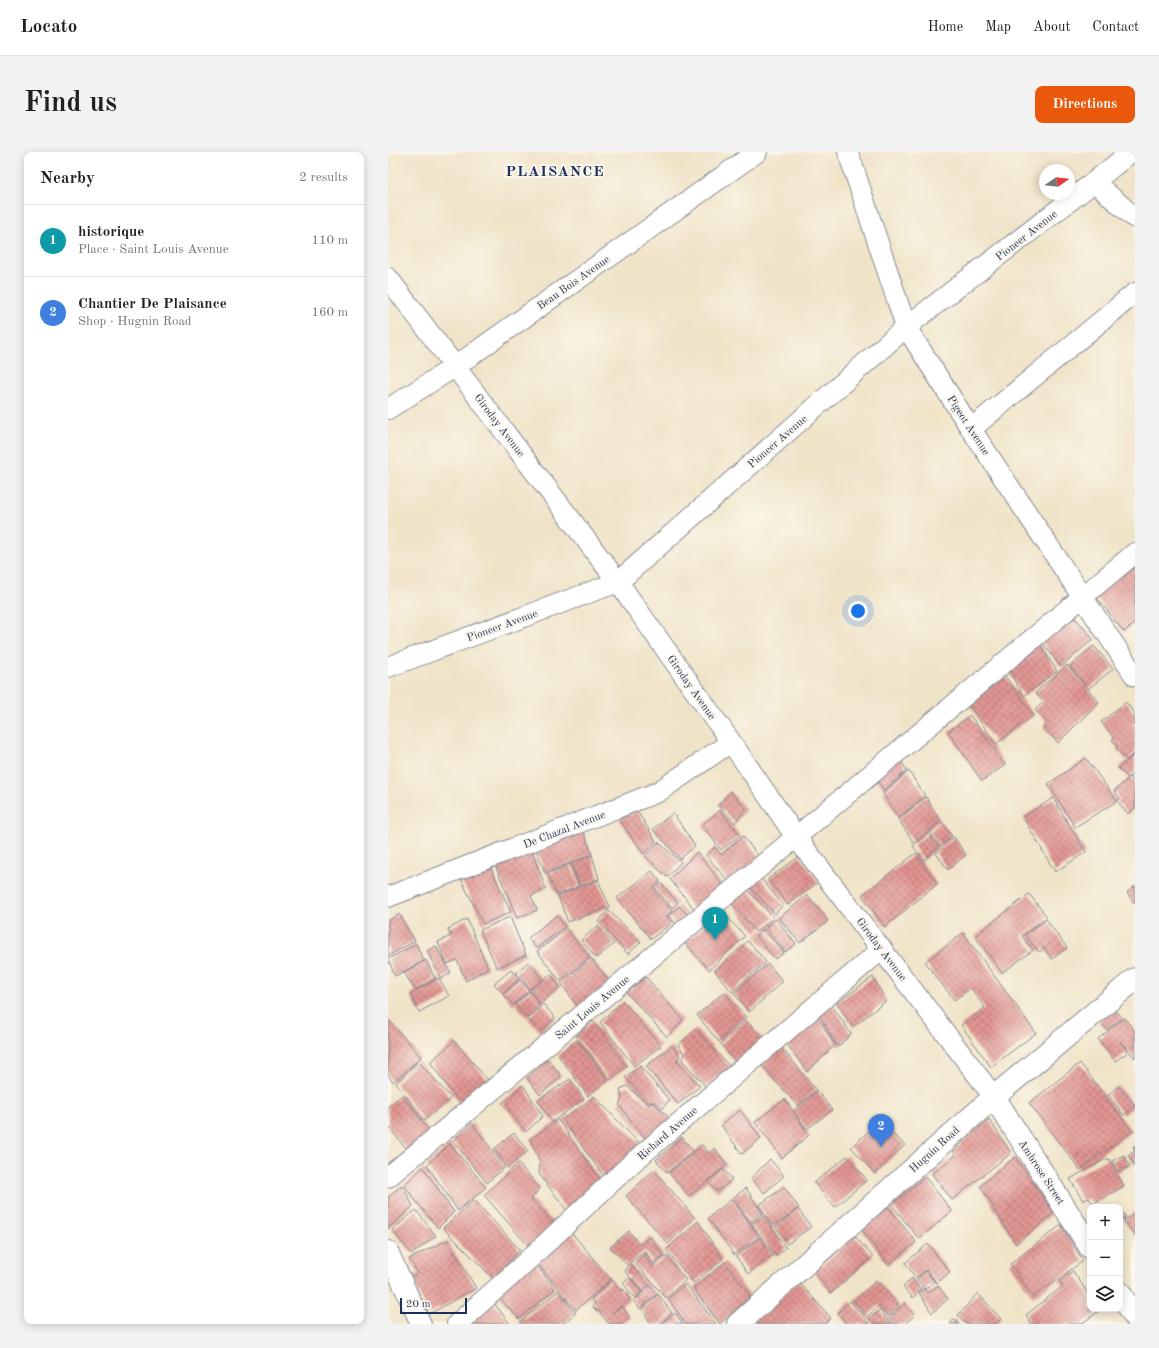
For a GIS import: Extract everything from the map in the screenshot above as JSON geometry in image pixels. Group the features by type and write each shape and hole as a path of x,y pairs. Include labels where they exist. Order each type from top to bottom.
{"main road":[{"name":"Hugnin Road","path":"738,1324 994,1097 1135,979"},
{"name":"Ambrose Street","path":"994,1097 1087,1241"},
{"path":"1123,1298 1135,1317"}],"street":[{"name":"Beau Bois Avenue","path":"388,409 456,366 757,152"},
{"name":"Pigeot Avenue","path":"848,152 906,327 971,429 1135,676"},
{"name":"Pioneer Avenue","path":"388,667 618,582 906,327 1131,152"},
{"path":"1094,182 1135,218"},
{"name":"Giroday Avenue","path":"388,278 618,582 796,837 994,1097"},
{"path":"971,429 1135,293"},
{"name":"Saint Louis Avenue","path":"388,1177 1135,553"},
{"name":"De Chazal Avenue","path":"388,897 658,792 731,742"},
{"name":"Richard Avenue","path":"457,1324 631,1164 882,949"},
{"path":"388,1251 421,1324"}],"building":[{"path":"1131,563 1135,569 1135,623 1124,632 1098,599 1098,593"},
{"path":"1063,617 1076,619 1093,639 1061,667 1039,638"},
{"path":"1037,640 1057,671 1024,696 1005,665"},
{"path":"1094,646 1113,669 1088,689 1070,666"},
{"path":"1067,665 1099,702 1058,743 1043,727 1047,722 1035,710 1044,702 1035,693"},
{"path":"1001,671 1034,715 996,744 965,699"},
{"path":"1126,702 1135,714 1135,722 1133,724 1135,726 1135,753 1126,760 1116,748 1117,746 1112,740 1114,738 1101,722"},
{"path":"970,715 1005,765 982,781 948,732"},
{"path":"897,754 907,771 884,790 873,775"},
{"path":"1135,754 1135,772 1128,778 1118,768"},
{"path":"1086,758 1117,801 1075,827 1048,784"},
{"path":"909,771 925,796 898,818 883,793"},
{"path":"1130,777 1135,783 1135,808 1128,814 1117,801 1120,798 1114,791"},
{"path":"730,791 746,809 735,823 718,805"},
{"path":"926,797 940,820 914,843 898,819"},
{"path":"1053,798 1086,852 1055,872 1023,817"},
{"path":"720,810 740,835 721,850 702,825"},
{"path":"637,811 656,841 644,854 619,820"},
{"path":"673,813 695,846 680,859 653,829"},
{"path":"941,821 952,836 941,846 930,832"},
{"path":"582,828 592,854 545,873 535,846"},
{"path":"928,833 939,847 924,860 913,846"},
{"path":"743,836 759,857 730,883 706,855 715,847 721,855"},
{"path":"954,837 966,855 948,870 936,853"},
{"path":"658,842 681,862 667,877 645,856"},
{"path":"530,846 546,889 531,896 537,910 517,918 494,862"},
{"path":"697,852 725,888 695,910 670,879"},
{"path":"916,853 937,884 885,927 862,895"},
{"path":"592,855 599,879 580,886 572,863"},
{"path":"800,856 818,882 788,905 768,879"},
{"path":"489,864 511,912 483,924 461,879"},
{"path":"570,864 579,886 557,895 547,874"},
{"path":"652,871 660,881 653,889 672,911 666,916 672,923 651,939 617,898"},
{"path":"759,876 783,905 775,914 749,886"},
{"path":"598,880 610,907 568,922 558,896"},
{"path":"661,883 678,903 672,908 656,889"},
{"path":"1135,886 1135,904 1127,893"},
{"path":"745,887 774,918 756,932 731,902"},
{"path":"1029,894 1047,917 1022,936 1033,950 1002,973 975,936"},
{"path":"807,895 828,921 800,943 779,918"},
{"path":"679,906 687,914 676,924 668,916"},
{"path":"608,910 641,942 628,954 598,922"},
{"path":"721,911 745,936 709,970 685,943"},
{"path":"399,914 415,941 388,956 388,921"},
{"path":"557,915 565,927 536,948 528,938"},
{"path":"510,917 526,955 497,968 480,930"},
{"path":"467,919 488,968 466,981 457,960 447,964 438,942 451,936 448,929"},
{"path":"776,919 796,944 785,952 766,927"},
{"path":"1046,919 1067,948 1052,959 1044,948 1039,952 1025,935"},
{"path":"598,926 614,944 596,958 581,940"},
{"path":"566,929 590,957 560,981 537,951"},
{"path":"764,929 784,953 775,959 756,936"},
{"path":"963,933 1036,1033 991,1067 961,1025 985,1008 971,988 954,1000 925,962"},
{"path":"748,941 766,962 732,992 715,971"},
{"path":"416,944 424,961 395,976 388,959"},
{"path":"436,946 451,973 441,979 427,951"},
{"path":"591,958 610,982 578,1007 561,983"},
{"path":"426,960 435,979 415,990 404,972"},
{"path":"528,962 543,980 530,989 516,973"},
{"path":"768,964 783,981 749,1012 734,993"},
{"path":"511,970 519,979 503,993 494,984"},
{"path":"551,974 560,987 540,1004 530,990"},
{"path":"646,977 683,1020 667,1037 627,993"},
{"path":"873,977 886,1001 853,1027 837,1003"},
{"path":"439,978 449,996 419,1012 410,994"},
{"path":"520,980 529,990 513,1005 503,994"},
{"path":"530,991 540,1005 527,1018 515,1004"},
{"path":"724,992 746,1017 719,1042 697,1015"},
{"path":"623,1001 661,1046 634,1066 600,1022"},
{"path":"830,1002 851,1034 838,1047 817,1012"},
{"path":"543,1004 555,1018 540,1032 528,1019"},
{"path":"1113,1009 1122,1018 1107,1030 1099,1021"},
{"path":"815,1013 835,1045 807,1072 783,1038"},
{"path":"1124,1018 1135,1031 1135,1058 1120,1041 1128,1052 1115,1061 1098,1039"},
{"path":"746,1020 767,1044 740,1068 721,1044"},
{"path":"390,1021 421,1057 393,1082 388,1075 388,1022"},
{"path":"593,1021 627,1066 610,1080 576,1036"},
{"path":"696,1029 730,1067 706,1087 682,1060 684,1053 678,1045"},
{"path":"577,1040 608,1080 588,1096 558,1055"},
{"path":"454,1041 488,1080 460,1104 430,1062"},
{"path":"672,1046 680,1056 676,1061 700,1086 678,1104 646,1066"},
{"path":"781,1047 816,1090 798,1106 762,1066"},
{"path":"548,1059 561,1076 540,1095 527,1078"},
{"path":"418,1061 451,1098 424,1121 396,1083"},
{"path":"1080,1063 1132,1131 1080,1170 1029,1103"},
{"path":"640,1066 669,1100 662,1109 654,1102 648,1102 625,1077"},
{"path":"570,1079 584,1099 552,1122 538,1100"},
{"path":"523,1085 543,1116 526,1132 502,1103"},
{"path":"627,1086 648,1104 653,1103 673,1121 649,1143 619,1105 622,1098 620,1089"},
{"path":"1118,1086 1135,1106 1124,1115 1108,1095"},
{"path":"817,1091 832,1110 807,1129 793,1111"},
{"path":"402,1095 430,1132 408,1151 388,1126 388,1106"},
{"path":"594,1096 643,1147 606,1179 563,1120"},
{"path":"785,1099 809,1135 782,1158 755,1122"},
{"path":"740,1110 761,1138 742,1154 721,1125"},
{"path":"989,1119 1011,1153 952,1200 932,1174 956,1155 953,1151"},
{"path":"558,1120 603,1183 569,1213 539,1174 540,1162 530,1139"},
{"path":"879,1122 905,1145 875,1174 851,1147"},
{"path":"472,1123 505,1167 487,1183 453,1141"},
{"path":"514,1133 528,1151 508,1168 494,1149"},
{"path":"682,1137 693,1151 667,1173 656,1160"},
{"path":"450,1144 486,1187 458,1211 427,1165"},
{"path":"702,1145 709,1153 715,1148 727,1165 689,1196 669,1173"},
{"path":"1135,1151 1135,1166 1128,1155"},
{"path":"1124,1155 1130,1166 1118,1172 1112,1161"},
{"path":"847,1156 867,1180 835,1207 814,1183"},
{"path":"1015,1157 1054,1213 1016,1244 980,1186"},
{"path":"770,1159 784,1176 764,1193 751,1178"},
{"path":"1109,1159 1124,1186 1094,1203 1088,1198 1083,1201 1070,1179 1104,1160"},
{"path":"518,1163 540,1188 531,1199 560,1229 532,1250 484,1195"},
{"path":"423,1167 454,1212 438,1228 404,1185"},
{"path":"723,1169 732,1179 717,1192 708,1182"},
{"path":"654,1170 695,1218 668,1244 626,1196"},
{"path":"925,1177 952,1211 919,1239 892,1205"},
{"path":"402,1185 413,1206 388,1229 388,1197"},
{"path":"784,1187 799,1208 773,1227 759,1205"},
{"path":"746,1188 763,1214 750,1222 733,1198"},
{"path":"732,1199 759,1237 734,1255 708,1218"},
{"path":"474,1200 520,1250 493,1278 443,1228"},
{"path":"888,1207 916,1242 888,1265 861,1229"},
{"path":"798,1209 811,1227 787,1244 776,1227"},
{"path":"416,1210 436,1236 412,1254 392,1230"},
{"path":"1135,1212 1135,1236 1124,1221"},
{"path":"764,1216 786,1248 776,1256 751,1224"},
{"path":"698,1221 723,1259 694,1283 666,1250"},
{"path":"1061,1225 1083,1261 1033,1297 1010,1264"},
{"path":"570,1231 611,1279 576,1310 537,1263"},
{"path":"629,1231 640,1245 650,1236 664,1256 653,1263 645,1251 627,1265 610,1247"},
{"path":"855,1236 873,1257 831,1293 814,1272"},
{"path":"760,1238 773,1255 748,1274 736,1256"},
{"path":"447,1240 476,1288 429,1314 411,1278 418,1273 409,1259"},
{"path":"928,1244 950,1272 937,1283 926,1270 916,1278 905,1263"},
{"path":"644,1254 652,1266 667,1256 686,1280 666,1298 635,1263"},
{"path":"533,1261 555,1289 519,1319 496,1294"},
{"path":"725,1262 750,1296 720,1324 693,1288"},
{"path":"630,1264 649,1285 642,1292 625,1271"},
{"path":"926,1271 934,1281 925,1289 917,1279"},
{"path":"1073,1271 1087,1292 1087,1312 1098,1312 1081,1324 1031,1324 1026,1315 1063,1286 1059,1281"},
{"path":"630,1278 641,1292 635,1299 623,1283"},
{"path":"912,1278 921,1289 913,1298 903,1287"},
{"path":"612,1280 621,1291 623,1289 630,1299 612,1313 622,1306 630,1318 621,1324 609,1324 598,1310 597,1311 593,1307 596,1304 591,1299"},
{"path":"877,1280 899,1306 888,1316 879,1305 867,1317 854,1301"},
{"path":"798,1281 831,1318 825,1324 757,1324 754,1321"},
{"path":"686,1284 716,1324 686,1324 668,1299"},
{"path":"649,1285 657,1294 640,1309 634,1301"},
{"path":"938,1286 948,1299 932,1313 919,1293 924,1289 927,1293"},
{"path":"558,1291 576,1313 562,1324 522,1324 520,1322"},
{"path":"978,1293 1001,1319 996,1324 966,1324 958,1315"},
{"path":"658,1294 672,1313 660,1324 651,1324 642,1309"},
{"path":"850,1301 870,1324 847,1324 838,1313"},
{"path":"494,1303 510,1324 470,1324"},
{"path":"904,1303 915,1315 905,1324 893,1324 889,1318"},
{"path":"880,1310 891,1324 874,1324 869,1319"},
{"path":"675,1313 683,1324 661,1324"},
{"path":"954,1319 959,1324 950,1324"}],"place":[{"name":"historique","path":"715,940"},
{"name":"Chantier De Plaisance","path":"881,1147"}],"district":[{"name":"PLAISANCE","path":"555,171"}]}
